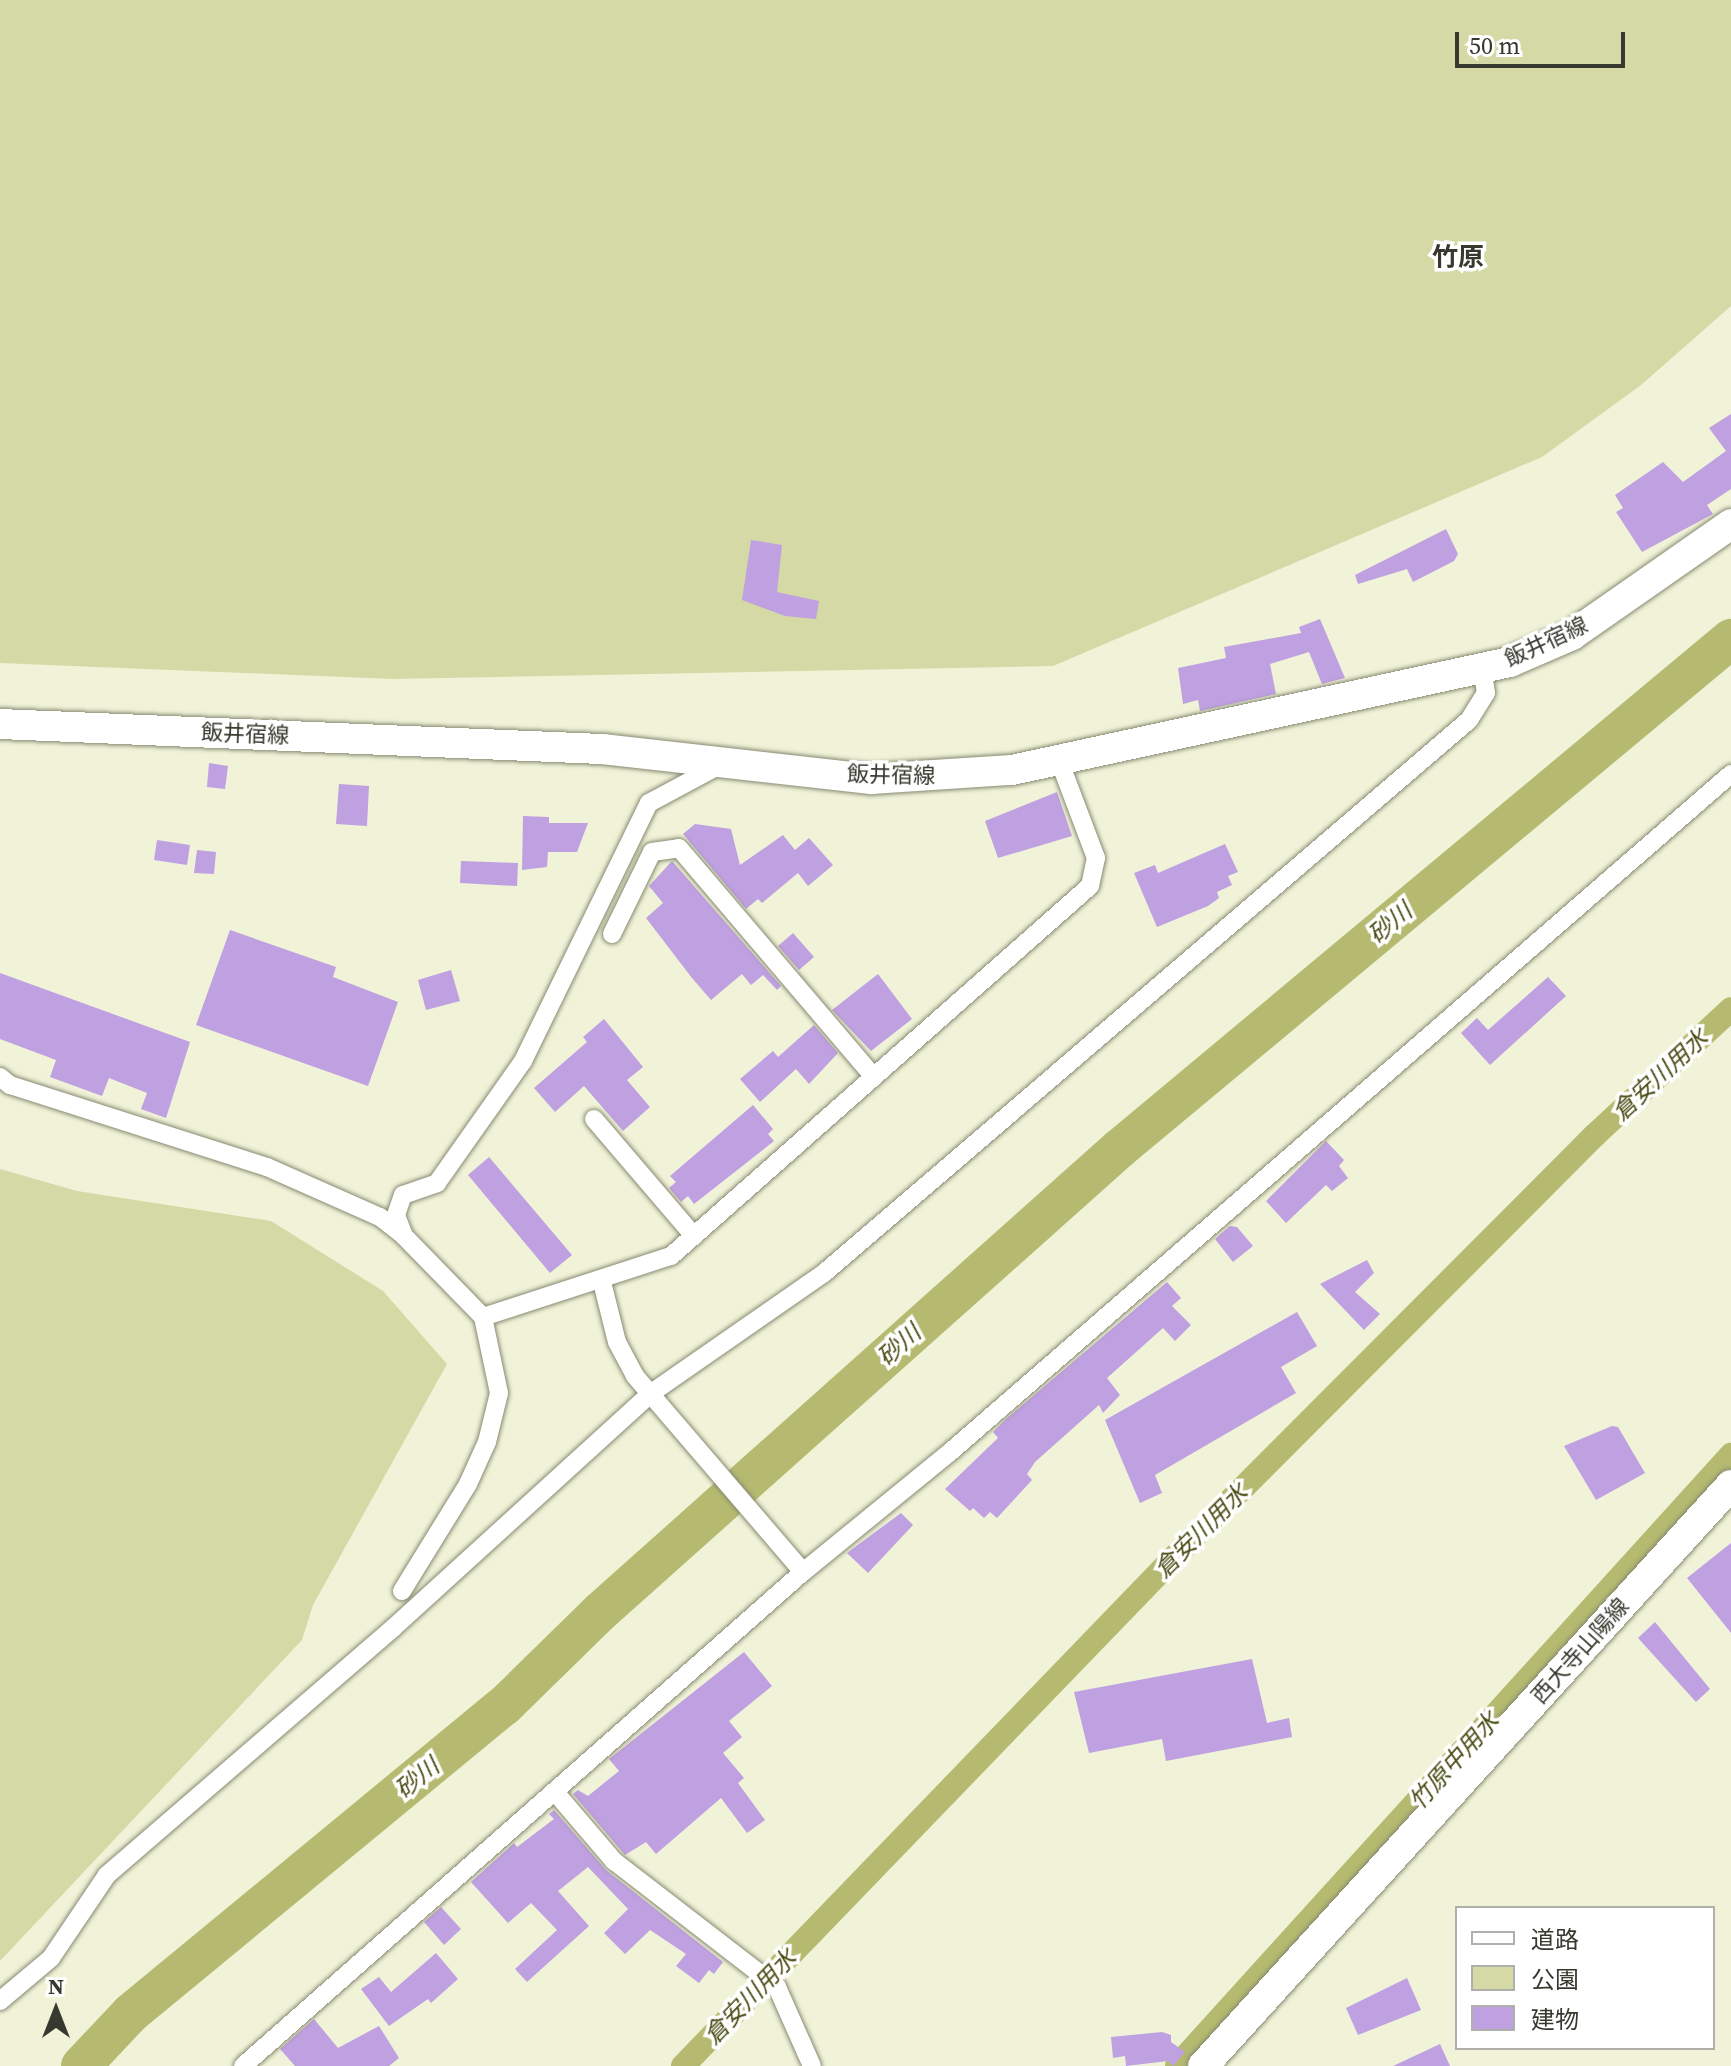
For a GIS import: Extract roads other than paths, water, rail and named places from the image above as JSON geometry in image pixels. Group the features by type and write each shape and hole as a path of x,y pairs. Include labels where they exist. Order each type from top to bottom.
{"main road":[{"name":"飯井宿線","path":"0,724 602,749 871,779 1012,770 1482,668 1572,635 1731,524"},
{"name":"西大寺山陽線","path":"1203,2066 1731,1485"}],"street":[{"path":"0,2001 51,1958 107,1875 653,1398 824,1273 1469,720 1486,693 1482,668"},
{"path":"483,1317 602,1282 671,1256 1090,886 1096,858 1059,760"},
{"path":"406,1237 396,1215 403,1195 437,1183 523,1061 649,803 685,780 724,763"},
{"path":"243,2066 803,1572 949,1453 1731,774"},
{"path":"612,934 652,852 679,848 874,1077"},
{"path":"0,1077 10,1085 267,1167 380,1217 406,1237 483,1317 499,1393 487,1442 468,1484 402,1591"},
{"path":"594,1119 694,1236"},
{"path":"602,1282 617,1342 653,1398 803,1572"},
{"path":"555,1792 614,1861 777,1987 812,2066"}],"waterway":[{"name":"砂川","path":"81,2066 131,2013 504,1706 600,1612 1119,1149 1731,639"},
{"name":"倉安川用水","path":"683,2066 1186,1545 1595,1135 1731,1009"},
{"name":"竹原中用水","path":"1177,2066 1731,1455"}],"district":[{"name":"竹原","path":"1458,258"}]}
